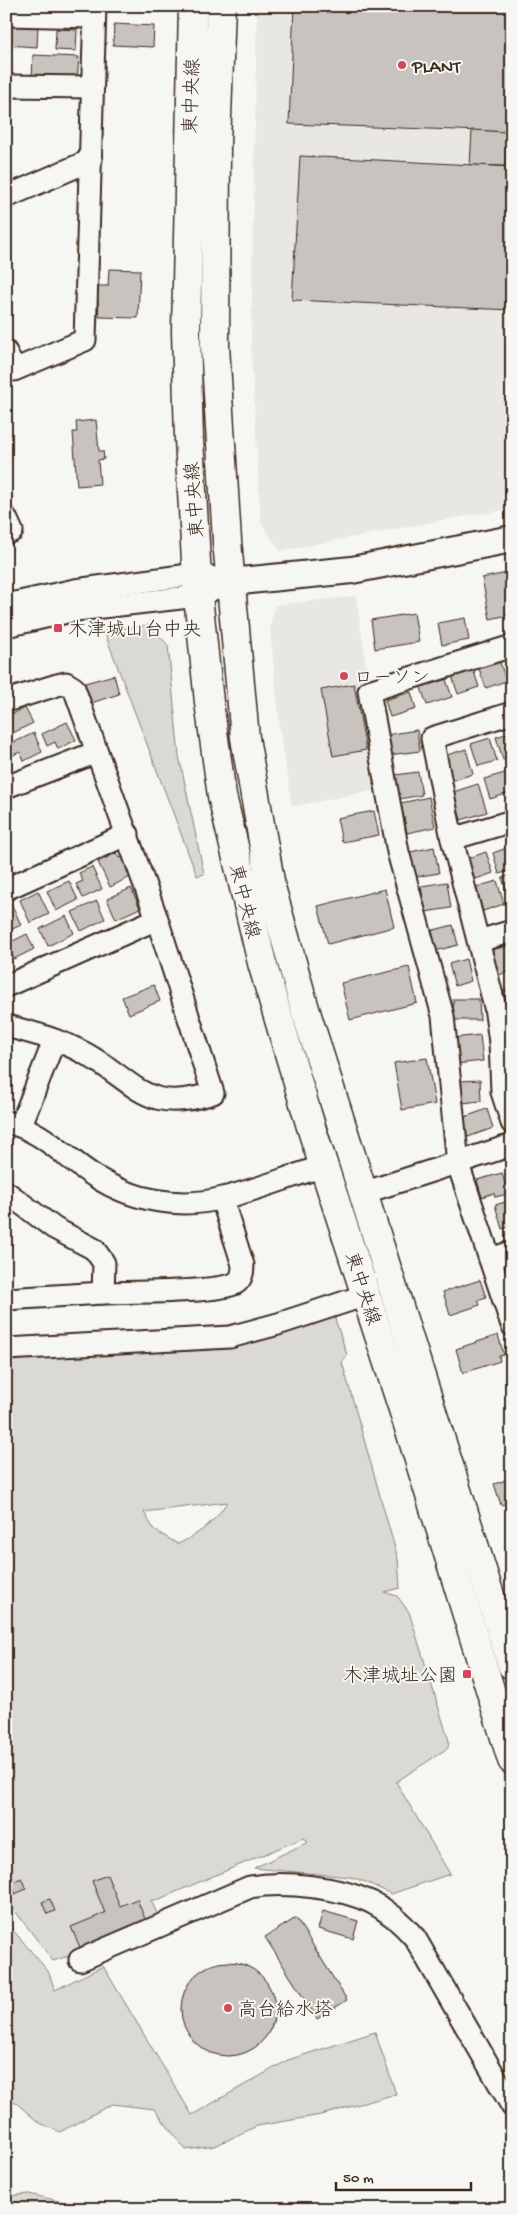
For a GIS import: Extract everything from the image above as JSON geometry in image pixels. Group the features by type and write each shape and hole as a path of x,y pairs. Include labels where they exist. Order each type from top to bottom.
{"highway":[{"name":"東中央線","path":"192,6 186,331 189,439 197,585 209,702 222,796 262,964 512,1760"},
{"name":"東中央線","path":"220,6 216,144 215,346 230,582 245,738 271,887 305,1009 512,1665"}],"street":[{"path":"6,14 94,11 85,340 14,370 6,352"},
{"path":"6,86 92,87"},
{"path":"6,197 91,160"},
{"path":"6,518 12,531 6,533"},
{"path":"6,605 76,590 197,585 352,570 512,539"},
{"path":"6,626 197,585"},
{"path":"512,646 369,691 398,852 443,1016 458,1164 512,1325"},
{"path":"6,701 57,684 70,684 74,688 158,919 213,1093 190,1101 151,1097 99,1062 70,1046 39,1034 6,1026"},
{"path":"512,713 432,738 452,839 495,1007 506,1040 502,1092 512,1123"},
{"path":"6,787 97,752"},
{"path":"452,839 512,821"},
{"path":"6,889 128,834"},
{"path":"6,986 158,919"},
{"path":"479,941 512,931"},
{"path":"54,1041 14,1124 50,1142 94,1176 135,1196 167,1202 222,1199 324,1166"},
{"path":"363,1193 458,1164 512,1145"},
{"path":"6,1192 54,1228 94,1249 104,1263 104,1294"},
{"path":"6,1300 204,1289 235,1283 242,1277 243,1266 222,1199"},
{"path":"490,1259 512,1252"},
{"path":"6,1349 230,1337 278,1324 366,1295"},
{"path":"80,1960 250,1888 270,1884 291,1884 348,1894 371,1902 404,1925 414,1938 512,2106"}],"shaded area":[{"path":"257,6 512,6 512,509 280,551 261,523 251,347"},
{"path":"356,596 368,677 366,680 358,683 375,790 295,806 292,805 280,730 270,629 275,605"},
{"path":"149,625 168,645 179,756 204,874 197,876 104,631"},
{"path":"334,1316 347,1355 342,1362 398,1559 400,1588 384,1592 397,1596 409,1612 449,1741 448,1748 396,1782 450,1874 391,1894 366,1882 350,1877 254,1868 308,1842 303,1838 157,1900 151,1900 159,1918 82,1952 53,1961 6,1899 6,1800 13,1796 6,1786 6,1731 10,1720 6,1716 6,1359 210,1350 276,1337","holes":["227,1502 206,1527 178,1544 154,1530 144,1512"]},
{"path":"6,1922 48,1971 55,1990 103,1966 192,2115 288,2060 375,2032 396,2094 321,2115 257,2126 215,2146 186,2150 154,2109 112,2104 60,2132 38,2122 14,2101 6,2100"},
{"path":"29,2194 102,2209 6,2209 6,2196"}],"building":[{"name":"PLANT","path":"294,6 512,6 512,132 289,124"},
{"path":"114,24 154,26 153,47 113,45"},
{"path":"6,25 38,26 37,47 6,45"},
{"path":"56,29 77,30 76,51 55,50"},
{"path":"6,53 9,54 8,73 6,72"},
{"path":"33,55 79,57 77,80 32,77"},
{"path":"472,130 507,132 505,166 470,165"},
{"path":"300,156 512,167 512,310 292,300"},
{"path":"109,269 140,270 138,318 99,317 97,286 108,286"},
{"path":"96,420 99,451 103,451 104,459 98,460 100,484 77,486 73,432 77,432 76,422"},
{"path":"512,572 512,614 490,619 482,578"},
{"path":"414,613 419,642 375,649 371,620"},
{"path":"465,618 469,640 442,645 438,623"},
{"path":"499,659 506,681 486,688 478,666"},
{"path":"473,669 479,687 458,694 452,676"},
{"path":"114,675 119,694 91,703 85,683"},
{"path":"445,677 452,697 427,705 420,685"},
{"path":"354,684 366,750 333,756 321,690"},
{"path":"411,692 416,709 390,717 385,700"},
{"path":"25,708 33,723 7,736 6,721 10,719 8,716"},
{"path":"67,722 76,740 58,749 55,742 47,746 42,734"},
{"path":"417,730 420,751 389,755 386,735"},
{"path":"512,732 512,757 503,760 496,737"},
{"path":"34,733 42,752 24,761 20,752 11,756 6,746"},
{"path":"490,738 497,761 478,766 471,744"},
{"path":"466,749 473,774 451,781 444,756"},
{"path":"418,772 422,795 399,799 395,775"},
{"path":"508,772 512,792 490,799 484,779"},
{"path":"478,784 487,812 461,820 453,792"},
{"path":"429,797 435,827 407,833 401,803"},
{"path":"374,811 379,835 342,842 337,818"},
{"path":"512,846 512,870 499,874 493,853"},
{"path":"434,847 439,873 415,877 410,852"},
{"path":"486,852 493,873 473,880 466,859"},
{"path":"116,853 119,858 123,857 132,876 110,887 98,862"},
{"path":"92,867 102,889 83,898 76,884 83,881 79,873"},
{"path":"512,874 512,902 510,902 502,878"},
{"path":"69,881 78,900 56,911 47,891"},
{"path":"497,881 504,904 483,911 476,887"},
{"path":"447,882 451,908 425,912 421,886"},
{"path":"131,888 140,908 116,919 107,899"},
{"path":"385,889 394,927 328,944 318,906"},
{"path":"38,891 49,914 30,923 20,900"},
{"path":"97,901 105,919 81,931 72,912"},
{"path":"11,903 21,925 6,932 6,905"},
{"path":"66,916 74,933 48,946 40,929"},
{"path":"453,925 458,945 435,951 430,931"},
{"path":"27,934 34,949 14,959 7,944"},
{"path":"512,945 512,971 498,975 491,950"},
{"path":"466,959 471,981 455,986 449,964"},
{"path":"409,967 417,1003 350,1020 341,983"},
{"path":"154,985 160,1001 129,1014 122,997"},
{"path":"512,988 512,1010 509,1011 503,991"},
{"path":"453,999 479,999 480,1020 454,1020"},
{"path":"480,1035 483,1061 456,1064 453,1038"},
{"path":"427,1058 435,1104 402,1110 394,1063"},
{"path":"480,1080 481,1101 462,1103 460,1081"},
{"path":"487,1109 493,1128 468,1137 462,1118"},
{"path":"512,1170 512,1187 507,1172"},
{"path":"502,1173 508,1194 495,1197 494,1193 482,1197 477,1180"},
{"path":"512,1200 512,1226 502,1229 495,1205"},
{"path":"480,1280 486,1297 478,1300 480,1305 450,1315 443,1292"},
{"path":"498,1335 504,1355 499,1356 500,1361 463,1373 456,1349"},
{"path":"512,1478 512,1501 501,1505 494,1484"},
{"path":"107,1875 120,1906 137,1899 147,1924 82,1952 71,1927 105,1913 92,1881"},
{"path":"21,1878 26,1889 15,1894 11,1883"},
{"path":"50,1899 55,1911 47,1914 42,1902"},
{"path":"323,1911 358,1921 353,1939 318,1929"},
{"path":"296,1918 347,2000 317,2019 265,1937"},
{"name":"高台給水塔","path":"219,1962 237,1962 262,1975 272,1991 275,2009 272,2027 262,2043 237,2056 219,2056 194,2043 181,2018 181,2000 194,1975"}],"place":[{"name":"PLANT","path":"402,65"},
{"name":"木津城山台中央","path":"58,628"},
{"name":"ローソン","path":"344,676"},
{"name":"木津城址公園","path":"467,1674"},
{"name":"高台給水塔","path":"228,2008"}]}
